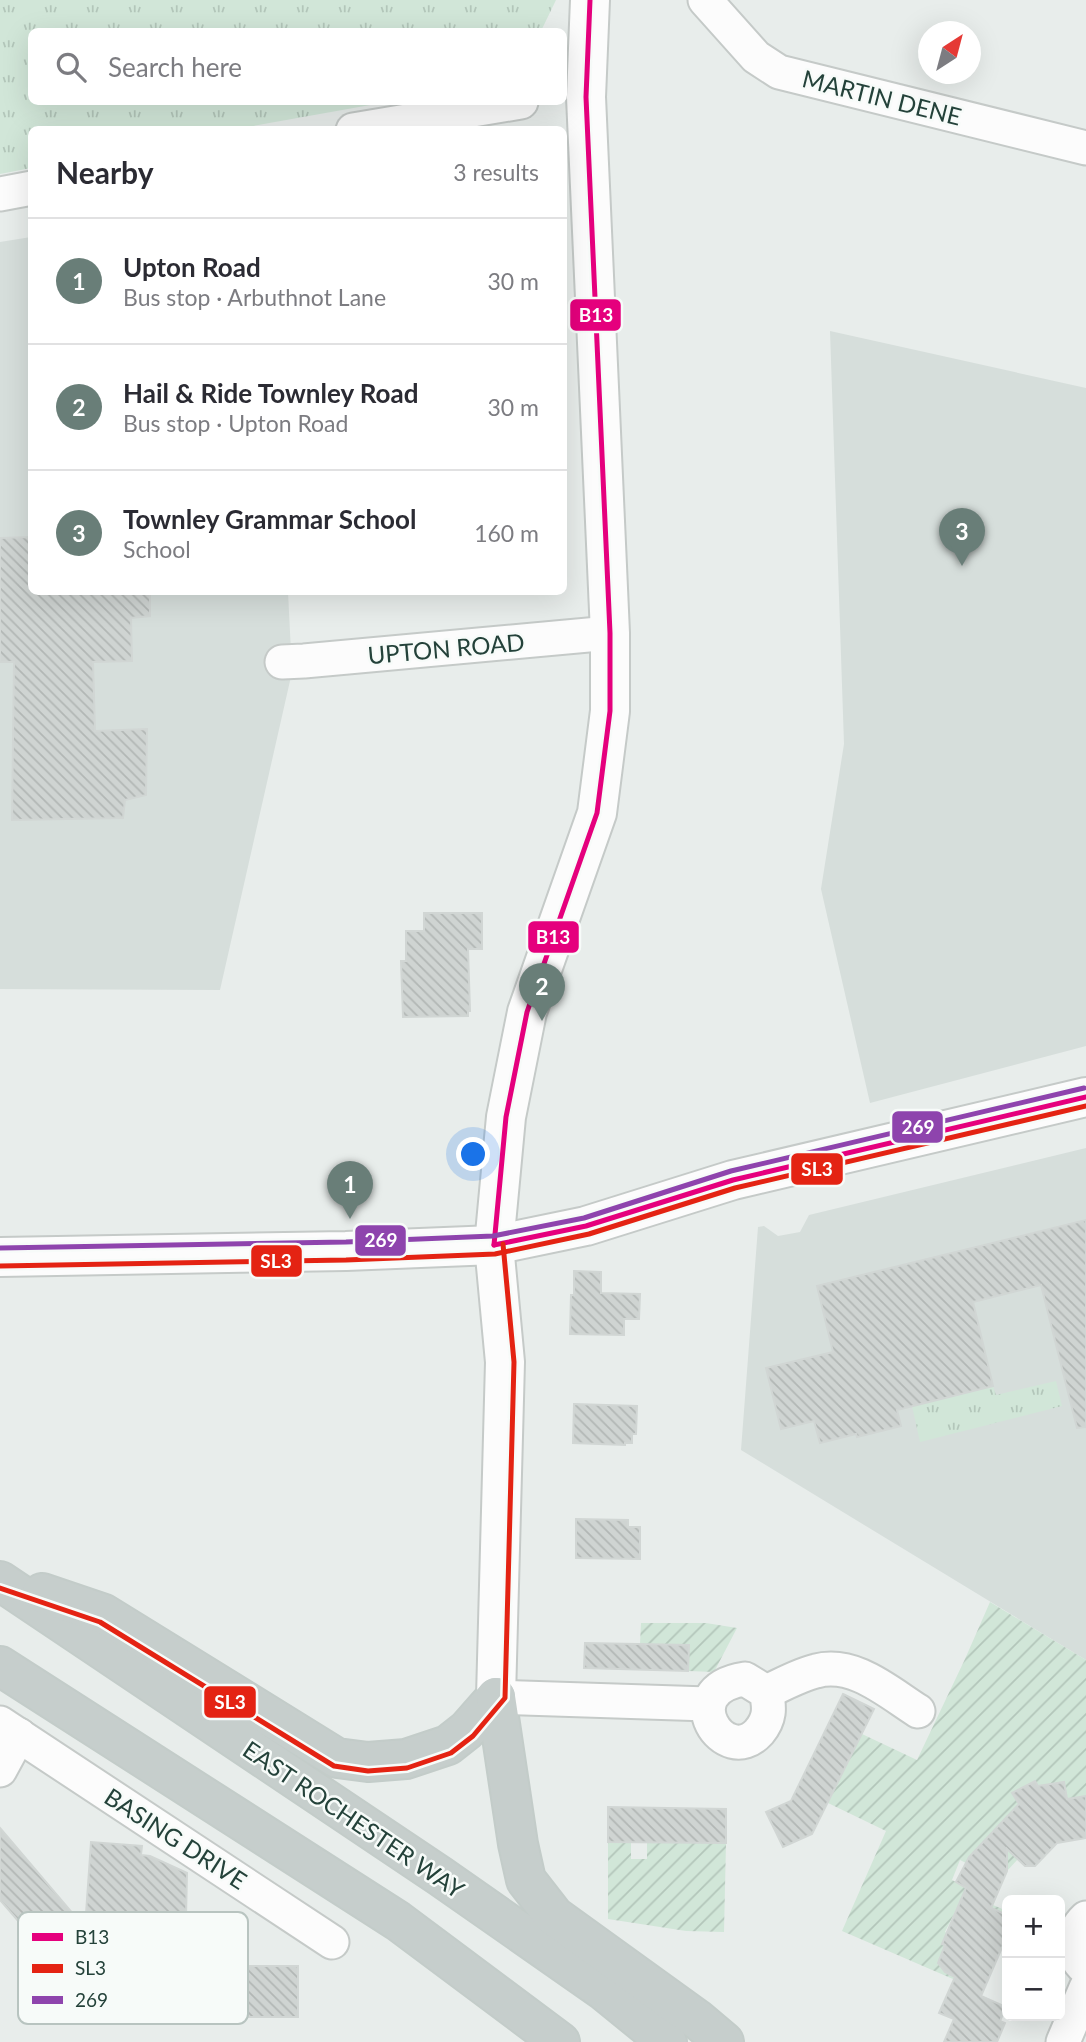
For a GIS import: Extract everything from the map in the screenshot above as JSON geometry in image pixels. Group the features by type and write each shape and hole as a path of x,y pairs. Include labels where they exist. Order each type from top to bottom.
{"highway":[{"path":"0,1580 104,1614 337,1758 368,1762 406,1759 448,1745 467,1730 496,1697"},
{"name":"EAST ROCHESTER WAY","path":"0,1580 440,1876 603,1990 667,2042"},
{"path":"0,1667 398,1921 561,2042"},
{"path":"496,1697 517,1844 526,1880 554,1916 698,2020 724,2042"}],"street":[{"path":"590,0 575,97 610,633 610,711 597,813 527,1012 506,1117 494,1245 505,1362 496,1697 708,1704"},
{"name":"MARTIN DENE","path":"705,0 756,57 779,72 1086,148"},
{"path":"377,126 503,105"},
{"path":"0,194 28,189"},
{"name":"UPTON ROAD","path":"282,662 610,633"},
{"path":"0,1257 346,1251 494,1245 586,1226 733,1180 1086,1097"},
{"path":"766,1692 817,1671 846,1669 871,1681 918,1711"},
{"path":"745,1679 766,1692 769,1704 767,1722 754,1737 738,1742 725,1739 716,1731 709,1718 708,1704 715,1692 730,1681 745,1679"},
{"name":"BASING DRIVE","path":"0,1770 9,1729 332,1942"},
{"path":"1086,1918 1077,1929 1073,1947 1076,1958 1086,1969"},
{"path":"1063,2042 1086,1987"}],"shaded area":[{"path":"28,237 28,595 288,595 292,672 220,990 0,989 0,242"},
{"path":"830,331 1086,388 1086,1046 870,1103 821,889 844,744"},
{"path":"1086,1148 1086,1660 741,1450 758,1227 764,1226 778,1236 800,1232 809,1215"}],"green space":[{"path":"0,0 556,0 542,28 28,28 28,105 370,105 253,126 28,126 28,169 0,174"},
{"path":"1056,1381 1062,1406 920,1442 912,1406 993,1386 996,1395"},
{"path":"990,1602 1086,1660 1086,1796 1067,1799 1064,1782 1049,1784 1027,1825 1012,1811 991,1833 1018,1859 1007,1871 970,1855 966,1863 960,1860 952,1880 995,1901 993,1905 1002,1909 1002,1913 963,1896 945,1932 961,1941 938,1963 947,1973 984,1989 983,1992 842,1931 886,1831 828,1803 862,1734 917,1760"},
{"path":"641,1623 706,1623 737,1628 714,1672 688,1671 688,1645 640,1644"},
{"path":"608,1842 631,1842 631,1859 647,1859 647,1842 726,1843 724,1932 686,1931 608,1919"}],"building":[{"path":"28,537 28,595 150,595 150,616 131,618 132,661 93,662 95,731 147,729 146,795 125,800 123,818 12,820 14,662 0,662 0,538"},
{"path":"424,913 482,913 482,949 468,949 468,1016 403,1017 401,961 406,961 406,931 424,931"},
{"path":"1086,1220 1086,1427 1077,1428 1041,1285 973,1302 993,1386 897,1410 901,1426 857,1437 856,1434 820,1443 814,1421 781,1429 766,1368 833,1352 817,1286"},
{"path":"574,1271 601,1272 601,1293 640,1294 639,1319 624,1319 624,1335 570,1334"},
{"path":"574,1404 637,1406 636,1434 632,1434 632,1443 573,1443"},
{"path":"576,1519 628,1520 628,1527 640,1527 640,1559 576,1558"},
{"path":"585,1643 689,1645 688,1671 584,1668"},
{"path":"843,1694 874,1709 812,1834 783,1847 766,1812 791,1801"},
{"path":"1035,1781 1038,1786 1064,1782 1067,1799 1086,1796 1086,1838 1057,1843 1035,1866 1025,1866 1007,1849 1007,1871 991,1908 1002,1913 1002,1948 981,1996 1002,2005 1000,2021 1005,2023 997,2042 944,2042 954,2019 939,2013 955,1977 945,1972 938,1963 945,1945 942,1944 966,1888 956,1882 969,1857 1019,1804 1012,1793"},
{"path":"608,1807 726,1809 726,1843 608,1842"},
{"path":"0,1828 71,1912 18,1912 18,1921 0,1900"},
{"path":"91,1842 142,1846 141,1855 150,1856 187,1873 186,1912 86,1912"},
{"path":"248,1966 298,1966 298,2017 248,2017"}],"transit line":[{"name":"B13","path":"494,1245 506,1117 527,1012 597,813 610,711 610,633 586,97 590,0"},
{"name":"269","path":"0,1248 346,1242 493,1236 584,1218 731,1171 1084,1088"},
{"name":"B13","path":"494,1245 586,1226 733,1180 1086,1097"},
{"name":"SL3","path":"0,1266 346,1260 495,1254 589,1234 735,1188 1086,1106"},
{"name":"SL3","path":"0,1588 100,1622 334,1766 368,1771 407,1768 451,1753 473,1736 505,1698 514,1362 503,1244"}],"place":[{"name":"Townley Grammar School","path":"962,566"},
{"name":"Hail & Ride Townley Road","path":"542,1021"},
{"name":"Upton Road","path":"350,1219"}]}
